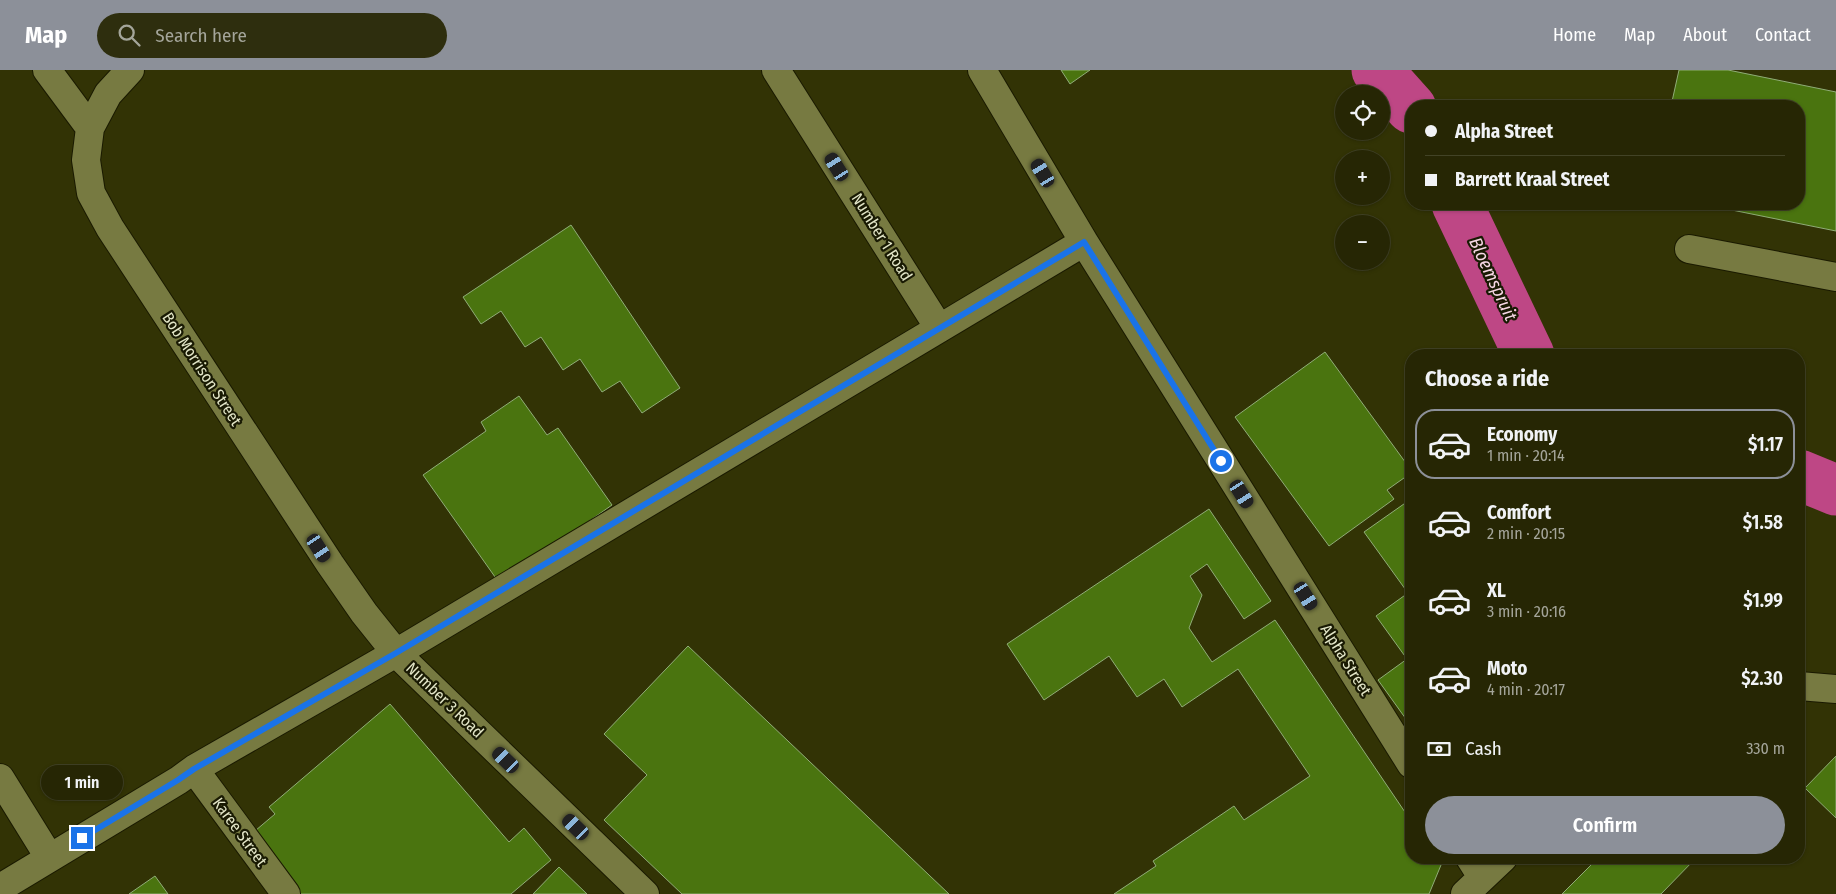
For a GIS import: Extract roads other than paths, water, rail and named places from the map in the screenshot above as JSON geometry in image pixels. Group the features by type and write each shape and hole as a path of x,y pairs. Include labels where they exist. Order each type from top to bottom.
{"lane":[{"path":"47,70 90,128"},
{"name":"Bob Morrison Street","path":"130,70 108,94 90,128 86,160 91,193 110,228 330,564 364,613 396,653"},
{"name":"Number 1 Road","path":"776,70 939,328"},
{"name":"Alpha Street","path":"982,70 1084,242 1405,754"},
{"path":"0,888 194,769 396,653 1084,242"},
{"path":"1689,249 1836,277"},
{"name":"Number 3 Road","path":"396,653 645,894"},
{"path":"1805,686 1836,689"},
{"name":"Karee Street","path":"194,769 286,894"},
{"path":"0,778 49,857"},
{"path":"1472,876 1493,864"}],"waterway":[{"name":"Bloemspruit","path":"1377,70 1405,101"},
{"name":"Bloemspruit","path":"1460,210 1526,349"},
{"name":"Bloemspruit","path":"1805,477 1836,490"}]}
